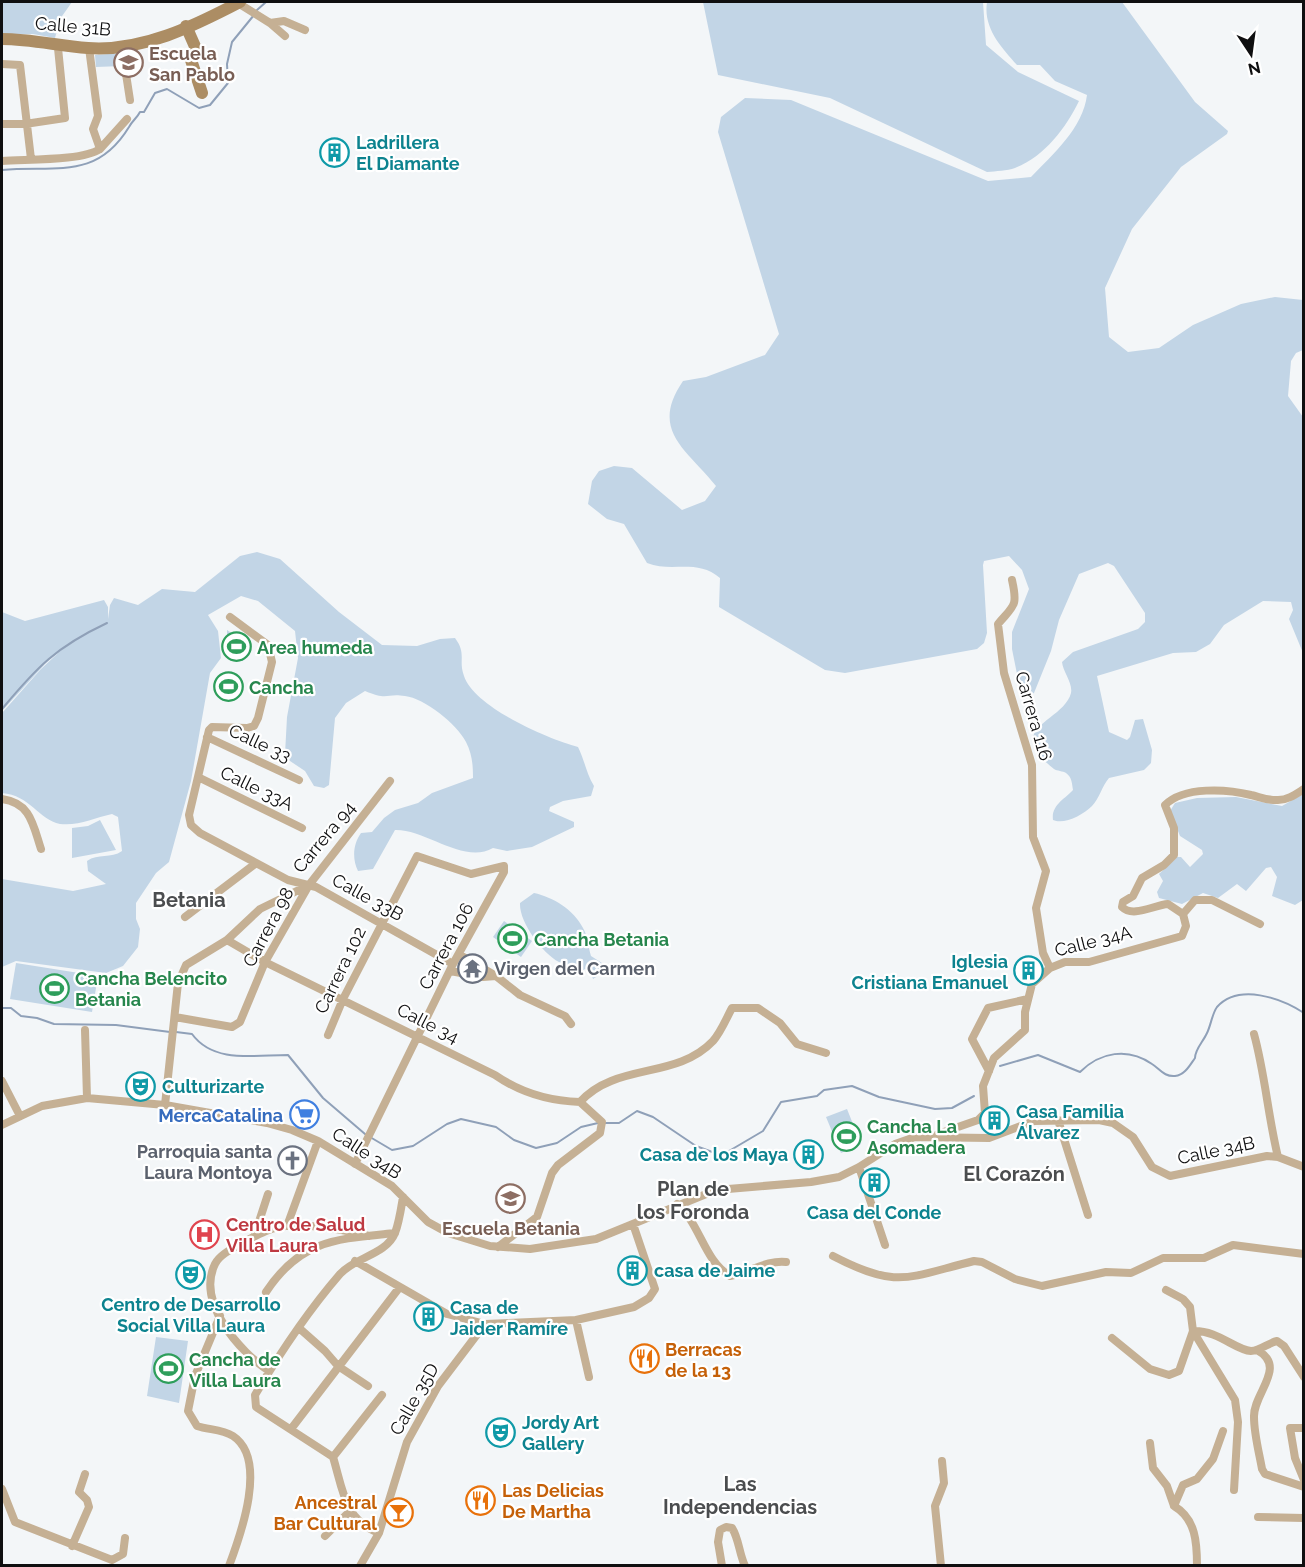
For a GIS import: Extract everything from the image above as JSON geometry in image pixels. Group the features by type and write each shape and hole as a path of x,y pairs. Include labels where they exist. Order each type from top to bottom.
{"street":[{"path":"243,5 285,36"},
{"name":"Calle 31B","path":"2,39 32,40 89,48 122,48 157,40 186,26 243,5"},
{"path":"267,21 284,21 305,30"},
{"path":"186,26 196,51 189,54 202,93"},
{"path":"2,124 65,118 58,48"},
{"path":"86,136 93,129 98,116 89,48"},
{"path":"122,48 130,100"},
{"path":"2,64 20,65 31,159"},
{"path":"2,161 73,158 99,148 127,119"},
{"path":"93,129 99,148"},
{"name":"Carrera 116","path":"1012,580 1016,598 1012,609 998,624 997,635 1004,673 1032,765 1033,837 1046,871 1036,908 1043,953 1050,968"},
{"path":"198,777 207,737 212,727 254,726 272,662 268,645 230,617"},
{"name":"Calle 33","path":"207,737 299,780"},
{"name":"Calle 33A","path":"198,777 302,828"},
{"name":"Calle 33B","path":"198,777 189,816 191,825 200,834 255,864 288,880 309,885 382,923 452,968 483,977 496,976"},
{"name":"Carrera 94","path":"165,1105 178,983 186,965 227,940 260,909 309,885 390,781"},
{"path":"1260,924 1204,899 1195,900 1184,914 1168,904 1135,912 1126,911 1122,907 1123,902 1133,896 1142,878 1164,866 1174,855 1174,828 1165,805 1176,798 1203,792 1230,791 1277,801 1304,789"},
{"path":"2,799 13,801 24,807 30,814 41,849"},
{"name":"Carrera 102","path":"328,1035 343,999 417,856 471,874 501,865 505,868 504,872"},
{"path":"185,917 255,864"},
{"name":"Carrera 106","path":"355,1164 452,968 504,872"},
{"name":"Carrera 98","path":"175,1025 232,1027 240,1022 265,962 309,885"},
{"name":"Calle 34A","path":"1028,999 1032,984 1050,968 1065,962 1089,962 1182,936 1186,926 1184,914"},
{"name":"Calle 34","path":"227,940 265,962 495,1075 513,1087 558,1101 580,1102"},
{"path":"460,955 496,976 520,995 565,1016 571,1024"},
{"path":"935,1136 978,1120 985,1113 986,1101 982,1090 989,1071 994,1058 1025,1030 1028,999 988,1008 972,1039 989,1071"},
{"path":"498,1247 537,1217 552,1173 558,1165 594,1140 600,1133 602,1122 600,1118 580,1102 597,1085 646,1070 674,1066 697,1055 715,1039 732,1008 758,1008 780,1023 797,1044 826,1053"},
{"path":"85,1030 87,1098"},
{"path":"1254,1034 1262,1066 1270,1126 1278,1157"},
{"path":"2,1082 20,1116"},
{"name":"Calle 34B","path":"2,1125 59,1101 87,1098 165,1105 267,1123 318,1141 392,1186 428,1222 448,1233 498,1247 530,1249 564,1246 596,1239 677,1204 716,1191 811,1182 839,1177 895,1144 915,1137 989,1138 1034,1121 1099,1120 1124,1129 1133,1137 1152,1167 1170,1176 1259,1157 1278,1157 1304,1167"},
{"path":"1058,1120 1088,1215"},
{"path":"287,1226 318,1141"},
{"path":"859,1167 885,1245"},
{"path":"254,1237 268,1194"},
{"path":"380,1533 360,1524 350,1511 333,1456 256,1407 255,1395 298,1328 338,1276 355,1261 386,1245 395,1233 404,1197"},
{"path":"677,1204 686,1212 720,1270 730,1276 754,1270 772,1261 786,1262"},
{"path":"355,1261 447,1314 485,1324 576,1320 634,1307 649,1298 655,1289 633,1224"},
{"path":"269,1371 245,1353 220,1316 212,1298 211,1280 215,1263 226,1253 254,1237 287,1226 369,1236"},
{"path":"266,1292 288,1264 299,1254 316,1246 395,1233"},
{"path":"833,1256 880,1277 891,1279 924,1275 974,1261 982,1262 1016,1279 1042,1286 1106,1272 1131,1273 1163,1258 1204,1258 1233,1245 1304,1254"},
{"path":"291,1429 399,1288"},
{"path":"1166,1290 1183,1299 1190,1307 1193,1331 1235,1400 1238,1422 1234,1490"},
{"path":"220,1316 195,1376 188,1411 197,1426 234,1437 245,1452 252,1483 229,1566"},
{"path":"576,1320 589,1377"},
{"name":"Calle 35D","path":"360,1566 380,1533 407,1442 438,1386 485,1324"},
{"path":"298,1328 338,1366 368,1386"},
{"path":"1112,1338 1150,1369 1169,1375 1179,1371 1193,1331"},
{"path":"1193,1331 1216,1335 1244,1350 1257,1350 1277,1341 1289,1353 1304,1377"},
{"path":"1257,1350 1269,1361 1271,1370 1254,1415 1262,1468 1265,1474 1304,1487"},
{"path":"333,1456 382,1395"},
{"path":"1304,1428 1290,1428 1295,1458 1304,1480"},
{"path":"1174,1506 1183,1485 1197,1479 1213,1460 1223,1431"},
{"path":"1150,1443 1153,1468 1167,1486 1174,1506 1184,1514 1198,1542 1197,1566"},
{"path":"941,1566 935,1506 944,1483 942,1461"},
{"path":"72,1546 89,1508 87,1500 80,1492 85,1474"},
{"path":"2,1489 18,1524 72,1546 112,1560 123,1554 125,1538"},
{"path":"325,1536 350,1511"},
{"path":"1258,1517 1304,1518"},
{"path":"722,1566 718,1542 720,1530 726,1527 732,1528 736,1534 737,1547 745,1566"}],"shaded area":[{"path":"2,2 72,2 60,19 55,38 33,34 2,35"},
{"path":"703,2 983,2 986,45 1018,72 1079,101 1061,131 1035,157 1012,169 987,172 830,98 718,75"},
{"path":"987,2 1122,2 1195,102 1228,131 1181,167 1132,229 1105,288 1109,337 1128,352 1159,348 1193,325 1241,304 1275,297 1303,300 1303,350 1296,353 1291,361 1288,396 1303,417 1303,653 1289,619 1293,610 1291,602 1263,601 1224,625 1210,644 1196,652 1173,653 1097,676 1109,732 1127,740 1135,720 1143,719 1152,750 1151,763 1144,770 1109,778 1092,806 1079,816 1062,821 1053,820 1054,810 1073,790 1071,779 1066,773 1054,769 1043,759 1033,743 1034,733 1063,706 1071,693 1071,685 1062,662 1073,652 1138,629 1145,622 1145,613 1114,566 1108,563 1079,574 1059,620 1051,651 1034,693 1025,697 1021,694 1012,649 1012,632 1029,589 1022,570 1009,556 984,561 987,633 984,643 977,649 845,673 825,670 719,607 720,578 711,572 693,567 666,567 647,563 624,524 607,519 588,504 592,481 599,471 614,466 632,468 682,510 705,501 716,486 676,438 671,426 670,413 673,398 683,381 706,377 765,355 779,334 718,132 721,117 745,98 791,100 988,181 1031,177 1066,140 1080,118 1087,95 1055,81 1040,65 1017,65 994,36 986,11"},
{"path":"121,53 122,66 96,67 95,55"},
{"path":"257,552 280,559 339,612 382,645 417,646 440,639 455,638 461,648 464,676 471,688 482,699 531,729 578,747 594,786 591,796 563,801 550,807 549,811 574,822 574,827 532,847 507,851 493,848 482,852 457,850 407,831 395,830 373,869 358,871 354,852 361,833 372,832 384,818 395,810 418,803 432,793 473,778 472,759 468,746 462,735 448,720 421,702 405,696 383,696 365,691 346,703 335,718 329,785 324,788 314,786 305,771 287,759 285,754 287,717 298,658 295,631 258,601 241,596 208,615 218,631 221,658 210,673 191,781 169,862 156,873 136,903 136,919 140,929 138,947 123,966 106,973 16,961 2,967 2,879 73,891 106,884 88,871 87,861 122,851 118,817 112,814 80,823 60,824 46,818 20,798 2,793 2,713 41,669 70,642 45,664 2,711 2,612 25,621 104,600 108,607 108,619 110,605 114,598 138,605 162,589 195,592 240,556"},
{"name":"Area humeda","path":"227,630 247,643 243,661 239,661 237,655 227,651"},
{"path":"1303,794 1303,900 1295,905 1272,896 1277,877 1271,867 1266,868 1246,891 1237,884 1218,898 1203,893 1182,904 1159,898 1157,892 1163,881 1159,874 1177,857 1181,857 1190,867 1203,854 1202,850 1180,836 1170,811 1175,803 1197,798 1236,797 1282,806"},
{"path":"100,820 116,850 72,858 72,828 88,826"},
{"path":"534,893 555,901 574,915 585,931 591,956 605,965 607,970 593,979 591,973 585,969 574,976 572,969 546,952 527,928 521,911 520,903"},
{"name":"Cancha Betania","path":"504,921 532,941 521,957 493,937"},
{"name":"Cancha Belencito Betania","path":"16,963 98,976 92,1012 10,999"},
{"name":"Cancha La Asomadera","path":"847,1109 861,1144 841,1153 826,1117"},
{"name":"Cancha de Villa Laura","path":"156,1337 188,1341 179,1403 147,1396"}],"waterway":[{"path":"257,10 266,2"},
{"path":"2,170 73,167 103,156 116,144 140,112 144,112 155,93 167,89 199,108 210,105 228,83 227,64 232,42 254,15"},
{"path":"2,709 48,659 74,641 107,623"},
{"path":"1000,1066 1038,1055 1080,1072 1105,1056 1124,1054 1143,1059 1165,1074 1175,1076 1189,1067 1208,1030 1215,1010 1226,1000 1248,994 1260,995 1284,1002 1304,1013"},
{"path":"2,1008 11,1008 21,1016 37,1018 54,1024 116,1025 170,1032"},
{"path":"176,1032 192,1034 201,1044 223,1054 288,1055 323,1098 365,1134"},
{"path":"604,1123 619,1123 637,1111 653,1117 696,1146 715,1153 729,1151 763,1131 781,1102 817,1096 824,1090 852,1086 879,1097 935,1109 952,1108 974,1096"},
{"path":"370,1137 392,1150 413,1146 447,1124 461,1119 496,1127 514,1140 536,1148 557,1143 581,1127 598,1123"}],"place":[{"name":"Escuela San Pablo","path":"128,63"},
{"name":"Ladrillera El Diamante","path":"335,152"},
{"name":"Area humeda","path":"236,647"},
{"name":"Cancha","path":"228,687"},
{"name":"Cancha Betania","path":"513,939"},
{"name":"Virgen del Carmen","path":"473,968"},
{"name":"Iglesia Cristiana Emanuel","path":"1029,971"},
{"name":"Cancha Belencito Betania","path":"54,988"},
{"name":"Culturizarte","path":"141,1086"},
{"name":"MercaCatalina","path":"304,1115"},
{"name":"Casa Familia Álvarez","path":"995,1121"},
{"name":"Cancha La Asomadera","path":"846,1136"},
{"name":"Casa de los Maya","path":"809,1154"},
{"name":"Parroquia santa Laura Montoya","path":"293,1161"},
{"name":"Casa del Conde","path":"874,1183"},
{"name":"Escuela Betania","path":"511,1199"},
{"name":"Centro de Salud Villa Laura","path":"205,1234"},
{"name":"casa de Jaime","path":"633,1270"},
{"name":"Centro de Desarrollo Social Villa Laura","path":"191,1275"},
{"name":"Casa de Jaider Ramíre","path":"429,1317"},
{"name":"Berracas de la 13","path":"644,1359"},
{"name":"Cancha de Villa Laura","path":"168,1369"},
{"name":"Jordy Art Gallery","path":"501,1432"},
{"name":"Las Delicias De Martha","path":"481,1500"},
{"name":"Ancestral Bar Cultural","path":"398,1512"}],"district":[{"name":"Betania","path":"189,900"},
{"name":"El Corazón","path":"1014,1174"},
{"name":"Plan de los Foronda","path":"693,1200"},
{"name":"Las Independencias","path":"740,1496"}]}
